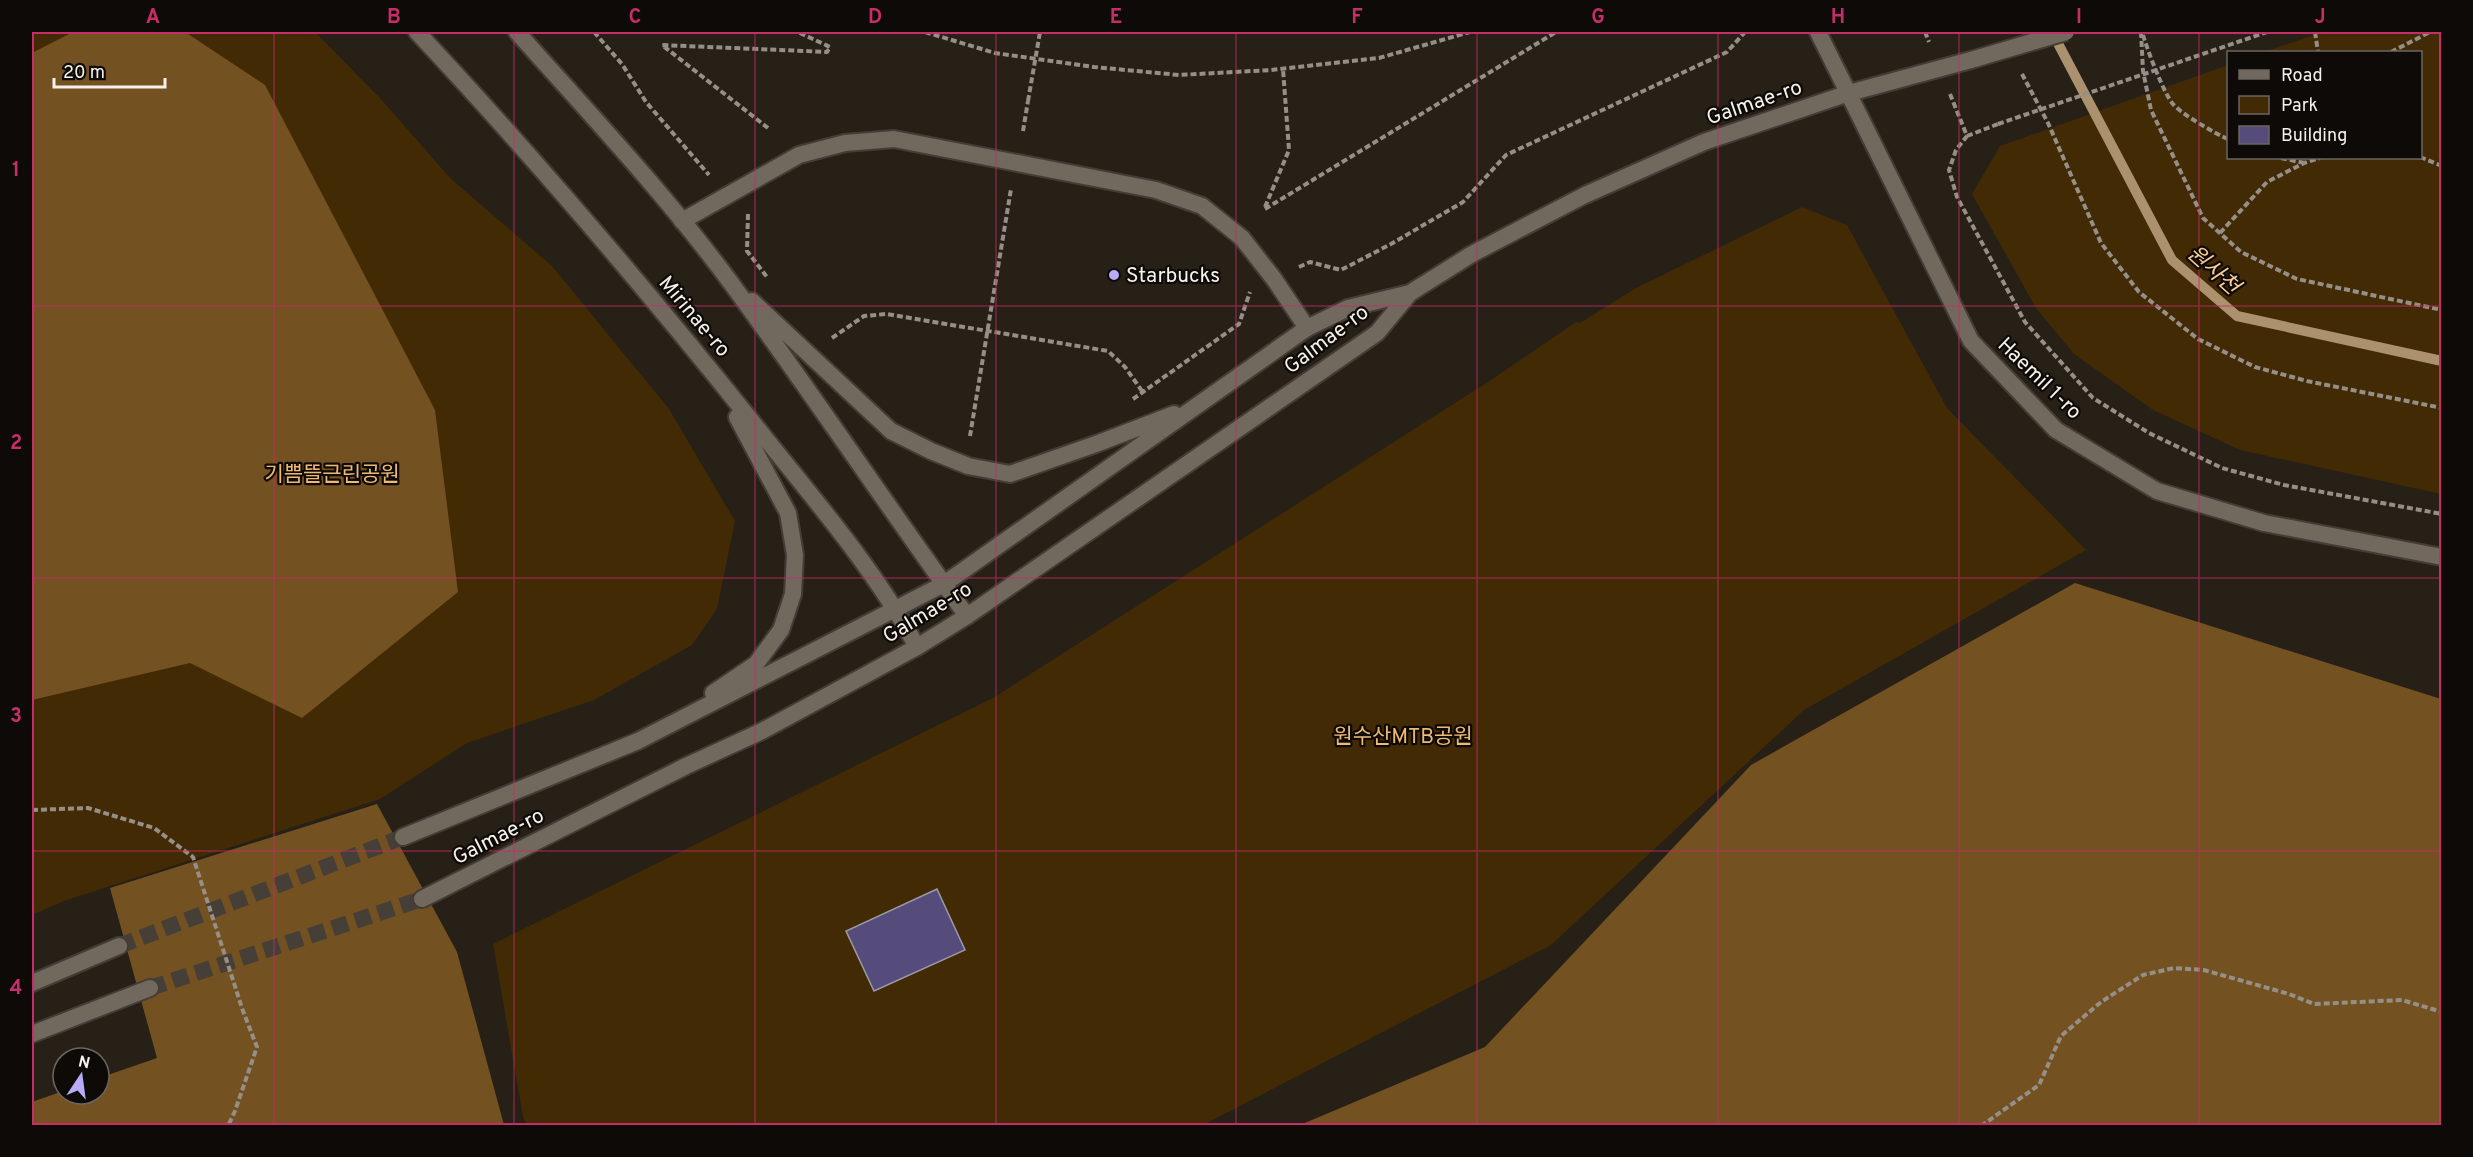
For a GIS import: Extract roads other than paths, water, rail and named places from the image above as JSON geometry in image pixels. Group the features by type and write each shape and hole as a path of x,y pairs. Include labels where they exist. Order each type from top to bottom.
{"street":[{"name":"Mirinae-ro","path":"417,32 495,115 702,359 846,540 897,610 917,646"},
{"path":"517,32 682,221 725,275 967,616"},
{"name":"Haemil 1-ro","path":"1818,32 1915,232 1971,341 2056,430 2157,491 2264,523 2442,556"},
{"name":"Galmae-ro","path":"422,899 686,766 762,731 967,616 1377,333 1410,293 1472,254 1585,195 1704,142 1849,93 2066,32"},
{"path":"682,221 799,155 845,142 894,140 1156,190 1202,206 1242,238 1274,279 1307,328"},
{"path":"725,275 891,430 931,451 968,466 1010,474 1200,404"},
{"name":"Galmae-ro","path":"403,837 653,734 897,610 944,584 1307,328 1348,308 1410,293"},
{"path":"653,734 756,664 781,630 793,594 795,555 788,513 749,436 702,359"},
{"path":"32,983 119,946"},
{"path":"32,1034 150,988"}],"waterway":[{"name":"원사천","path":"2052,32 2172,260 2237,316 2442,361"}],"tunnel":[{"path":"119,946 403,837"},
{"path":"150,988 422,899"}],"place":[{"name":"Starbucks","path":"1114,275"}],"park label":[{"name":"기쁨뜰근린공원","path":"332,474"},
{"name":"원수산MTB공원","path":"1403,736"}]}
